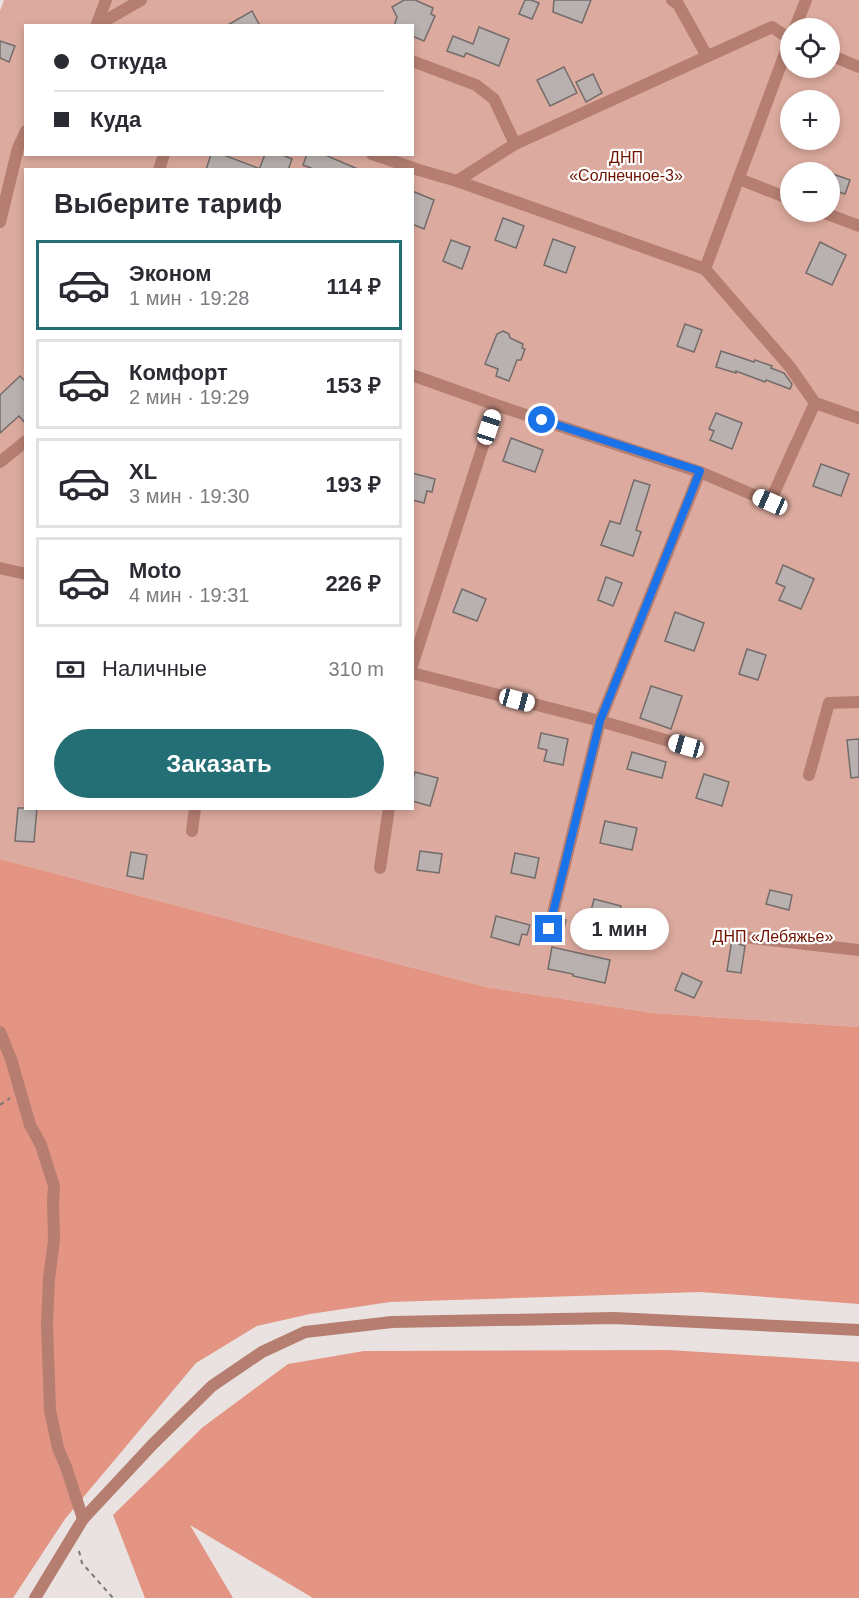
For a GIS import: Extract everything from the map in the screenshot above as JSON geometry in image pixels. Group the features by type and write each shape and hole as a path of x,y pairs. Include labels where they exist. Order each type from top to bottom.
{"street":[{"path":"96,24 106,0"},
{"path":"98,24 141,0"},
{"path":"672,0 678,4 707,56"},
{"path":"799,18 806,0"},
{"path":"457,181 515,144 772,27 780,33"},
{"path":"840,59 859,67"},
{"path":"414,61 476,85 494,99 515,144"},
{"path":"705,268 780,67"},
{"path":"0,222 18,148 24,135"},
{"path":"378,156 413,168"},
{"path":"414,168 457,181 705,268 790,367 815,403 859,418"},
{"path":"739,178 780,195"},
{"path":"840,219 859,226"},
{"path":"414,376 496,405 700,471 770,502 815,403"},
{"path":"414,660 496,405"},
{"path":"0,462 24,443"},
{"path":"549,929 600,721 700,471"},
{"path":"0,568 24,574"},
{"path":"414,674 600,721 686,746"},
{"path":"809,775 829,703 859,702"},
{"path":"192,831 195,810"},
{"path":"380,868 389,810"},
{"path":"743,937 859,950"},
{"path":"0,1032 11,1059 30,1125 41,1145 54,1186 54,1240 47,1323 50,1410 58,1448 83,1519"},
{"path":"35,1598 83,1519 153,1444 212,1386 262,1352 305,1332 392,1322 614,1318 859,1330"}],"path":[{"path":"74,1534 82,1563 113,1598"}],"green space":[{"path":"4,0 859,0 859,1027 654,1013 486,987 0,859 0,11"}],"shaded area":[{"path":"0,859 486,987 654,1013 859,1027 859,1304 700,1292 390,1302 310,1314 257,1326 196,1363 65,1519 13,1598 0,1598"},
{"path":"669,1350 859,1362 859,1598 313,1598 190,1525 233,1598 145,1598 113,1515 203,1427 288,1364 364,1351"}],"building":[{"path":"404,0 415,0 433,8 431,14 435,16 424,41 414,37 414,24 395,24 397,17 392,7"},
{"path":"525,0 539,3 532,19 519,14"},
{"path":"554,0 591,0 582,23 553,12"},
{"path":"252,11 259,24 229,24"},
{"path":"479,27 509,39 499,66 466,53 464,57 447,51 453,36 473,44"},
{"path":"0,41 15,46 9,62 0,58"},
{"path":"564,67 577,93 550,106 537,80"},
{"path":"593,74 602,93 586,102 576,82"},
{"path":"210,156 226,156 258,168 207,168"},
{"path":"264,156 285,156 292,159 289,168 260,168"},
{"path":"306,156 328,156 355,168 311,168 303,165"},
{"path":"840,176 850,180 845,194 840,192"},
{"path":"414,192 434,200 424,229 414,225"},
{"path":"503,218 524,226 516,248 495,240"},
{"path":"553,239 575,247 566,273 544,265"},
{"path":"451,240 470,247 462,269 443,261"},
{"path":"820,242 846,255 832,285 806,273"},
{"path":"685,324 702,330 694,352 677,346"},
{"path":"503,331 509,334 510,338 523,344 522,348 525,349 521,360 517,360 509,381 496,376 498,369 485,364 497,334"},
{"path":"721,351 772,366 771,368 784,373 792,384 790,389 736,371 736,373 716,367"},
{"path":"20,376 24,380 24,422 19,416 0,433 0,395"},
{"path":"716,413 742,423 732,449 710,440 714,431 709,429"},
{"path":"511,438 543,450 535,472 503,461"},
{"path":"821,464 849,474 841,496 813,486"},
{"path":"414,474 435,479 432,492 427,491 424,503 414,500"},
{"path":"634,480 650,485 636,530 641,532 633,556 601,545 610,521 620,524"},
{"path":"783,565 814,579 801,609 779,600 785,587 776,583"},
{"path":"606,577 622,583 613,606 598,600"},
{"path":"462,589 486,599 477,621 453,612"},
{"path":"675,612 704,623 694,651 665,641"},
{"path":"747,649 766,655 758,680 739,674"},
{"path":"651,686 682,696 671,729 640,718"},
{"path":"541,733 568,739 563,765 544,761 547,750 538,748"},
{"path":"859,739 859,777 851,778 847,740"},
{"path":"632,752 666,762 662,778 627,769"},
{"path":"415,772 438,778 430,806 414,802"},
{"path":"704,774 729,782 722,806 696,798"},
{"path":"18,808 37,810 34,842 15,841"},
{"path":"605,821 637,828 632,850 600,843"},
{"path":"420,851 442,854 439,873 417,870"},
{"path":"131,852 147,855 143,879 127,876"},
{"path":"515,853 539,858 535,878 511,873"},
{"path":"770,890 792,895 789,910 766,904"},
{"path":"594,899 621,906 616,929 588,923"},
{"path":"496,916 530,925 527,935 522,934 519,945 491,937"},
{"path":"560,918 566,920 563,934 556,932"},
{"path":"732,939 745,946 741,973 727,971"},
{"path":"552,947 610,960 605,983 548,969"},
{"path":"682,973 702,982 694,998 675,990"}],"route":[{"path":"542,420 700,471 600,721 549,929"}],"park label":[{"name":"ДНП «Солнечное-3»","path":"626,166"},
{"name":"ДНП «Лебяжье»","path":"773,936"}]}
